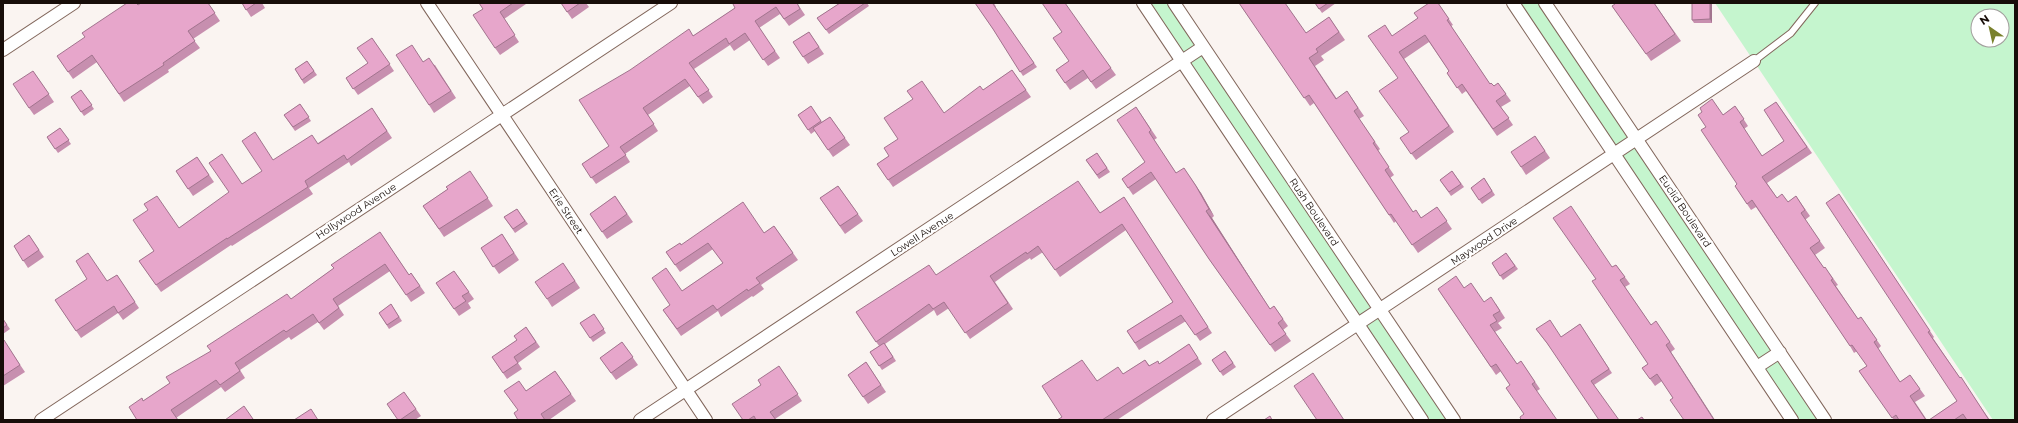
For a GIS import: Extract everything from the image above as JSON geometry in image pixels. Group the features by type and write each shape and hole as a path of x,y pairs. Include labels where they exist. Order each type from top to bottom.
{"street":[{"path":"3,50 74,3"},
{"name":"Erie Street","path":"427,3 706,420"},
{"name":"Hollywood Avenue","path":"40,420 671,3"},
{"path":"1143,3 1422,420"},
{"name":"Rush Boulevard","path":"1174,3 1454,420"},
{"path":"1513,3 1792,420"},
{"name":"Euclid Boulevard","path":"1546,3 1825,420"},
{"name":"Lowell Avenue","path":"640,420 1203,47"},
{"name":"Maywood Drive","path":"1213,420 1754,61"},
{"path":"1757,367 1780,352"}],"lane":[{"path":"1754,61 1791,33 1815,3"}],"green space":[{"path":"1143,3 1174,3 1454,420 1422,420"},
{"path":"1513,3 1545,3 1825,420 1792,420"},
{"path":"1715,3 2015,3 2015,420 1993,420"}],"building":[{"path":"127,3 136,3 138,5 141,3 208,3 215,13 188,31 195,41 163,63 164,65 119,94 92,55 68,72 57,56 85,37 82,33"},
{"path":"242,3 256,3 246,10"},
{"path":"479,3 513,3 500,12 515,35 495,48 473,15 483,9"},
{"path":"561,3 580,3 567,12"},
{"path":"734,3 797,3 800,9 784,19 776,7 755,21 775,51 763,60 745,33 729,44 726,38 689,63 709,90 698,97 685,79 643,108 654,124 620,147 626,155 591,178 582,164 609,146 579,100 630,70 689,29 693,36 735,8"},
{"path":"840,3 865,3 826,30 817,18"},
{"path":"975,3 994,3 993,4 1034,63 1020,72"},
{"path":"1042,3 1065,3 1111,68 1091,82 1083,70 1065,83 1056,70 1069,61 1053,38 1062,32"},
{"path":"1239,3 1285,3 1306,33 1329,17 1339,32 1316,49 1318,52 1309,58 1336,99 1347,91 1358,108 1354,111 1375,142 1373,143 1389,167 1385,170 1413,212 1416,210 1421,218 1437,207 1447,221 1412,245 1391,214 1389,215 1309,95 1304,98"},
{"path":"1315,3 1328,3 1319,9"},
{"path":"1429,3 1438,3 1449,19 1447,20 1490,84 1491,83 1494,86 1498,83 1506,94 1496,101 1509,118 1493,129 1462,84 1457,88 1447,73 1449,71 1425,35 1399,52 1449,126 1411,154 1400,138 1409,132 1379,91 1398,78 1368,36 1385,25 1392,36 1418,18 1414,13"},
{"path":"1614,3 1654,3 1675,34 1646,54 1612,6 1615,4"},
{"path":"1692,3 1710,3 1710,19 1692,20"},
{"path":"809,32 819,47 803,57 793,42"},
{"path":"372,38 390,64 353,89 346,78 368,63 357,48"},
{"path":"412,45 423,62 429,58 451,91 429,105 396,55"},
{"path":"307,61 314,71 302,80 295,69"},
{"path":"1012,70 1026,90 888,180 877,164 889,156 884,148 898,139 884,118 913,99 907,91 922,81 944,113 980,86 983,90"},
{"path":"33,71 49,94 29,108 13,84"},
{"path":"81,90 92,105 81,112 71,97"},
{"path":"1712,99 1723,115 1735,106 1744,119 1740,122 1762,156 1784,141 1764,110 1776,102 1807,147 1762,177 1777,198 1782,194 1788,202 1796,196 1805,210 1801,213 1820,241 1810,248 1824,268 1825,267 1833,279 1831,280 1858,319 1861,317 1877,340 1874,342 1900,382 1910,375 1920,389 1910,396 1926,420 1899,420 1896,415 1892,418 1859,371 1867,366 1852,345 1850,346 1752,200 1747,204 1735,186 1737,184 1701,130 1706,127 1698,115 1702,112 1700,108"},
{"path":"300,104 309,117 293,127 284,115"},
{"path":"811,106 821,121 808,130 798,115"},
{"path":"1136,107 1151,130 1149,132 1176,173 1184,168 1196,186 1209,209 1206,211 1270,309 1274,306 1283,319 1278,323 1286,334 1270,345 1209,259 1151,172 1128,188 1122,179 1145,162 1117,120"},
{"path":"372,108 387,131 347,160 344,155 305,181 308,187 156,285 139,261 154,251 133,220 148,210 144,204 157,196 179,228 229,192 209,163 222,154 242,184 262,171 242,141 255,132 273,160 312,135 318,144"},
{"path":"830,117 845,138 828,150 813,128"},
{"path":"60,128 69,140 55,149 47,137"},
{"path":"1535,136 1545,151 1521,167 1511,152"},
{"path":"1097,153 1107,168 1097,175 1086,160"},
{"path":"197,157 209,175 188,189 176,171"},
{"path":"470,171 488,198 439,229 423,206 448,189 446,187"},
{"path":"1452,171 1461,184 1449,192 1440,180"},
{"path":"1484,178 1492,191 1479,200 1471,188"},
{"path":"1078,181 1100,213 1124,197 1208,327 1195,335 1181,315 1135,343 1127,331 1173,302 1122,224 1055,270 1038,246 1027,254 1026,252 990,276 1008,303 965,333 944,302 933,309 929,304 876,342 856,312 929,265 936,275"},
{"path":"838,186 858,214 840,226 820,198"},
{"path":"1839,194 1930,331 1928,332 1960,378 1961,377 1989,420 1967,420 1963,414 1954,420 1929,420 1957,401 1826,203"},
{"path":"615,196 627,214 602,232 590,214"},
{"path":"743,202 764,233 774,226 793,253 756,278 760,283 748,291 747,289 717,310 713,305 677,329 663,310 670,305 652,278 666,268 682,291 723,263 708,243 675,265 666,252 680,243 681,245"},
{"path":"1571,206 1612,267 1616,265 1625,277 1620,280 1651,325 1656,321 1670,342 1666,345 1714,420 1684,420 1670,400 1673,398 1657,374 1650,379 1642,368 1648,364 1592,281 1596,279 1553,218"},
{"path":"517,209 525,221 513,229 504,217"},
{"path":"380,232 409,275 411,273 420,286 406,295 385,264 333,299 339,308 319,323 313,314 286,332 284,330 235,363 240,371 220,385 216,380 171,410 178,420 137,420 129,407 142,398 143,401 170,383 166,377 211,351 207,346 287,294 291,299 334,268 331,265"},
{"path":"502,234 514,253 493,267 481,248"},
{"path":"29,235 39,250 23,261 14,246"},
{"path":"88,253 107,281 117,275 135,302 118,313 114,306 76,331 55,300 87,279 76,261"},
{"path":"1506,253 1515,266 1500,276 1492,263"},
{"path":"563,263 575,281 547,299 535,282"},
{"path":"454,271 469,292 462,296 466,301 454,309 436,283"},
{"path":"1456,276 1464,288 1471,283 1484,302 1491,297 1500,311 1493,315 1497,321 1490,325 1517,364 1521,361 1535,382 1532,384 1557,420 1521,420 1520,417 1524,414 1506,388 1510,385 1496,364 1491,367 1438,289"},
{"path":"391,304 399,317 387,325 379,313"},
{"path":"594,314 604,329 590,338 580,323"},
{"path":"3,319 7,325 3,328"},
{"path":"1550,320 1561,337 1580,324 1609,369 1591,381 1619,420 1599,420 1536,329"},
{"path":"526,327 536,342 514,357 518,363 503,373 492,357 517,340 514,336"},
{"path":"4,340 20,365 3,376 3,341"},
{"path":"622,342 633,357 611,373 600,358"},
{"path":"884,343 893,357 879,366 870,352"},
{"path":"1189,344 1198,358 1102,420 1057,420 1062,417 1042,386 1082,360 1097,381 1118,367 1123,374 1145,360 1149,366 1158,361 1159,364"},
{"path":"1225,351 1233,363 1220,372 1212,360"},
{"path":"866,362 881,385 863,397 848,375"},
{"path":"779,366 798,394 770,412 776,420 756,420 754,416 748,420 743,420 732,404 761,385 758,380"},
{"path":"555,371 571,394 541,414 545,420 518,420 514,413 518,410 504,391 519,381 526,391"},
{"path":"1313,373 1344,420 1317,420 1294,386"},
{"path":"404,392 416,409 398,420 387,404"},
{"path":"244,406 253,419 225,420"},
{"path":"311,409 318,420 294,420"},
{"path":"1270,416 1272,420 1264,420"},
{"path":"1642,417 1644,420 1637,420"}]}
